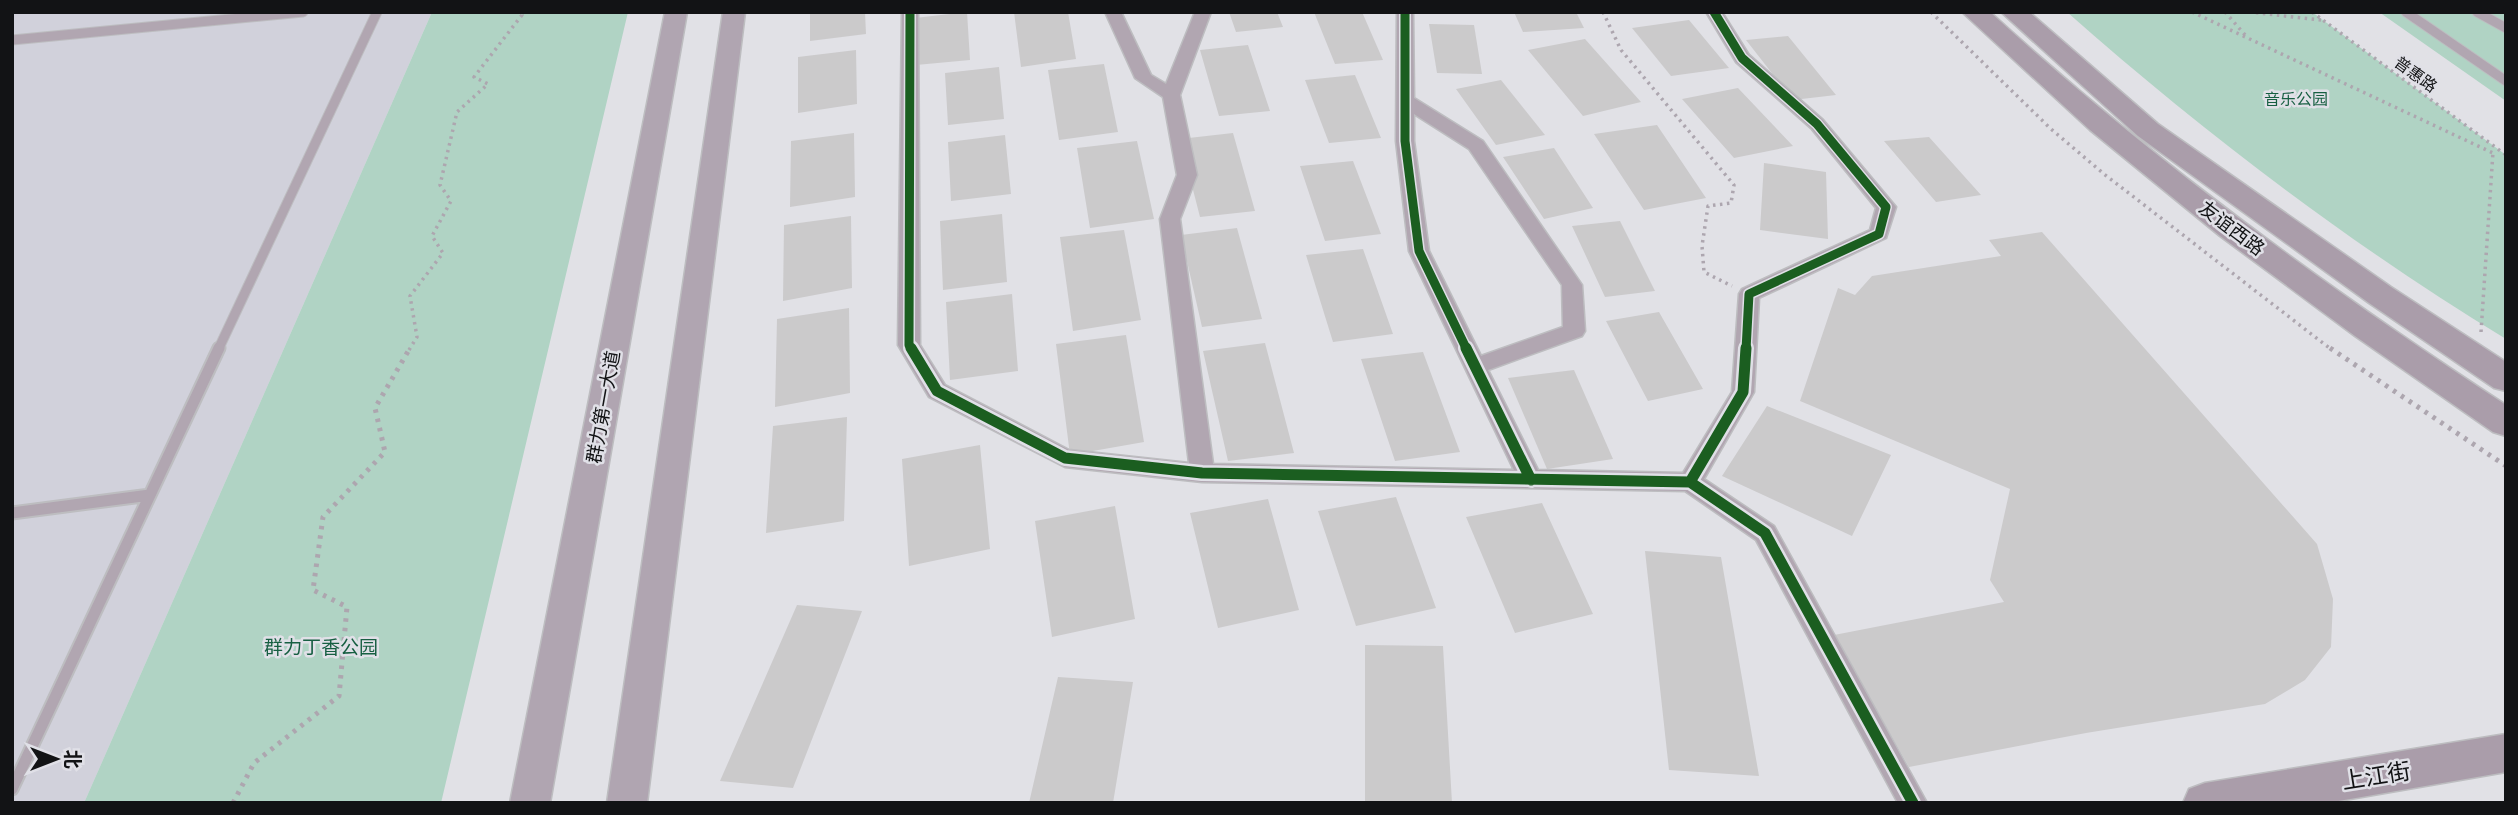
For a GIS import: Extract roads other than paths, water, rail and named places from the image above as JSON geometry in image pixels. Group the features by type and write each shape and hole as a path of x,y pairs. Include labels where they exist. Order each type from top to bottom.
{"main road":[{"name":"群力第一大道","path":"530,803 676,12"},
{"path":"627,803 734,12"},
{"name":"友谊西路","path":"1975,12 2036,71 2111,136 2346,314 2506,423"},
{"name":"友谊西路","path":"2014,12 2148,130 2380,295 2506,379"},
{"name":"上江街","path":"2205,803 2506,753"}],"street":[{"path":"909,12 909,345 937,391 1065,457 1202,473 1690,482 1765,533 1913,803"},
{"path":"1113,12 1144,78 1171,95"},
{"path":"1202,473 1170,219 1187,175 1171,95 1203,12"},
{"path":"1405,12 1405,141 1419,251 1531,480"},
{"path":"1690,482 1743,392 1749,294 1878,234 1886,207 1817,124 1742,58 1714,12"},
{"path":"1406,102 1476,145 1572,285 1574,331 1475,366"}],"lane":[{"path":"12,40 303,12"},
{"path":"12,789 377,12"},
{"path":"2406,12 2506,81"},
{"path":"2476,12 2506,28"},
{"path":"12,513 150,495"}],"park label":[{"name":"音乐公园","path":"2296,99"},
{"name":"群力丁香公园","path":"321,647"}]}
